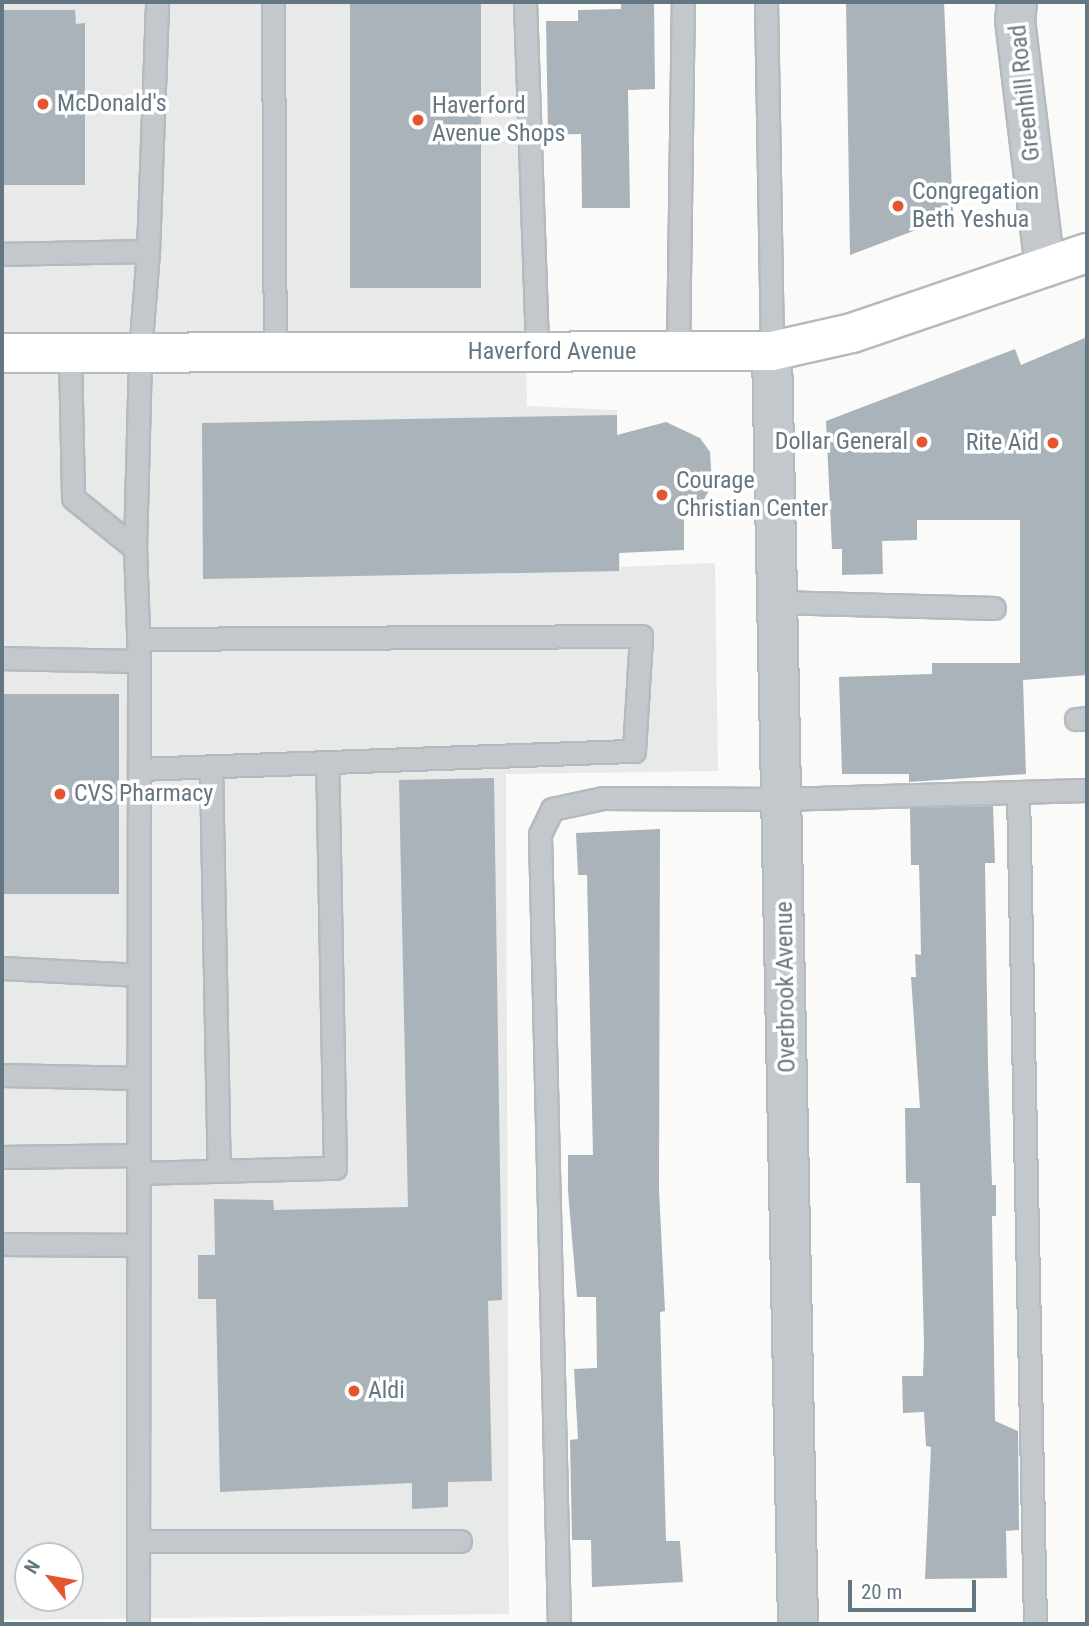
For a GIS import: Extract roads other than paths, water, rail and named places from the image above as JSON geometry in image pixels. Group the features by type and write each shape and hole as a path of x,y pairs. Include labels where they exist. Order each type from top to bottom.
{"main road":[{"name":"Haverford Avenue","path":"2,353 772,351 852,333 1087,253"}],"street":[{"name":"Greenhill Road","path":"1017,2 1015,20 1045,267"},
{"name":"Overbrook Avenue","path":"772,351 798,1624"}],"lane":[{"path":"138,1624 139,639 135,548 140,353 148,251 157,2"},
{"path":"273,2 275,352"},
{"path":"525,2 537,352"},
{"path":"678,351 682,2"},
{"path":"766,2 772,351"},
{"path":"2,254 148,251"},
{"path":"70,352 73,498 135,548"},
{"path":"777,602 994,608"},
{"path":"139,639 641,636 634,751 139,769"},
{"path":"2,658 139,661"},
{"path":"2,1157 219,1171 335,1168 327,762"},
{"path":"211,766 219,1171"},
{"path":"559,1624 540,834 552,809 603,798 782,799 1087,790"},
{"path":"1018,792 1035,1624"},
{"path":"2,968 139,975"},
{"path":"2,1075 138,1078"},
{"path":"2,1244 138,1245"},
{"path":"138,1541 460,1541"}],"place":[{"name":"McDonald's","path":"43,104"},
{"name":"Haverford Avenue Shops","path":"418,120"},
{"name":"Congregation Beth Yeshua","path":"898,206"},
{"name":"Dollar General","path":"922,442"},
{"name":"Rite Aid","path":"1053,443"},
{"name":"Courage Christian Center","path":"662,495"},
{"name":"CVS Pharmacy","path":"60,794"},
{"name":"Aldi","path":"354,1391"}]}
